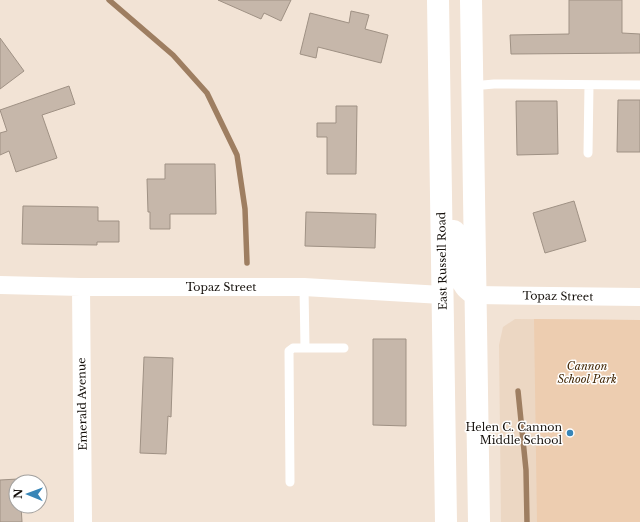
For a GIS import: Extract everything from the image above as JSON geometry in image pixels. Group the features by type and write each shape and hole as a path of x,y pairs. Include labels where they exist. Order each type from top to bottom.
{"main road":[{"name":"East Russell Road","path":"438,0 446,522"},
{"path":"471,0 479,522"},
{"path":"439,86 449,114 451,196 456,254 464,286 475,295"}],"street":[{"name":"Topaz Street","path":"0,285 81,287 304,287 442,295"},
{"name":"Emerald Avenue","path":"81,287 83,522"},
{"name":"Topaz Street","path":"475,295 640,297"}],"lane":[{"path":"472,86 494,84 640,85"},
{"path":"588,153 589,85"},
{"path":"304,287 305,348"},
{"path":"290,482 289,351 292,348 344,348"}],"shaded area":[{"name":"Cannon School Park","path":"515,319 640,320 640,522 501,522 499,345 503,327"}],"green space":[{"name":"Cannon School Park","path":"534,319 640,320 640,522 537,522"}],"building":[{"path":"218,0 291,0 281,21 264,13 261,19"},
{"path":"569,0 622,0 622,33 640,34 640,53 511,54 510,35 569,34"},
{"path":"351,11 369,15 365,29 388,35 381,63 318,47 316,58 300,54 310,13 349,23"},
{"path":"0,38 24,71 0,89"},
{"path":"69,86 75,104 42,115 57,158 16,172 9,151 0,155 0,133 7,131 0,110"},
{"path":"618,100 640,100 640,152 617,152"},
{"path":"516,101 557,101 558,154 517,155"},
{"path":"336,106 357,106 356,174 327,174 327,137 317,137 317,123 336,123"},
{"path":"165,164 215,164 216,214 170,214 170,229 150,229 147,179 165,179"},
{"path":"574,201 586,241 545,253 533,213"},
{"path":"23,206 98,207 98,221 119,221 119,242 97,242 97,245 22,244"},
{"path":"306,212 376,214 375,248 305,246"},
{"path":"373,339 406,339 406,426 373,425"},
{"path":"144,357 173,358 171,417 168,416 166,454 140,453"},
{"path":"0,480 8,480 8,514 22,514 22,522 0,522"}],"waterway":[{"path":"109,0 173,55 207,93 237,155 245,209 247,263"},
{"path":"518,391 526,470 527,522"}],"place":[{"name":"Helen C. Cannon Middle School","path":"570,433"}]}
